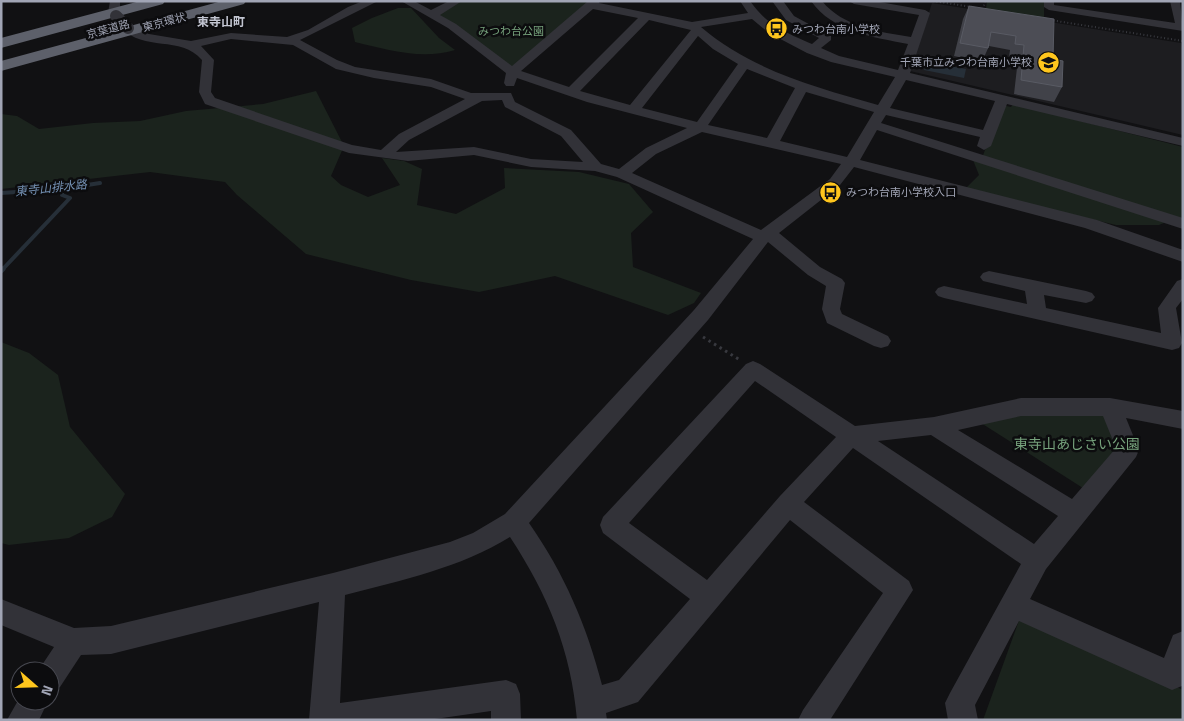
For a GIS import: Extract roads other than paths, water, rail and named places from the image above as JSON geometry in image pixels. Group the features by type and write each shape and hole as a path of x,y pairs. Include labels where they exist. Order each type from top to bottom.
{"highway":[{"path":"155,6 188,1"},
{"name":"京葉道路","path":"1,52 155,6 192,1"},
{"name":"京葉道路","path":"1,58 215,1"},
{"name":"東京環状","path":"1,66 239,1"},
{"name":"東京環状","path":"1,43 114,7 155,6"}],"street":[{"path":"288,41 312,32 352,9 373,1"},
{"path":"406,1 434,14 452,26 512,72 571,92 633,110 851,162 1091,224 1183,256"},
{"path":"434,14 457,1"},
{"path":"745,1 754,15 773,31 811,50 836,59 1183,142"},
{"path":"777,1 790,18 826,38 811,50"},
{"path":"816,1 825,12 842,22 865,30 916,42"},
{"path":"1,612 74,642 111,640 333,586 451,554 482,541 514,522 690,328 766,235 826,190 851,162 904,75 925,13 854,1"},
{"path":"1049,1 1049,7 1183,28 1175,1"},
{"path":"1110,1 1112,17"},
{"path":"506,96 512,72 593,3 695,28 725,52 745,63 979,159 1095,194 1183,224"},
{"path":"114,7 130,30 146,37 191,45 201,51 208,60 205,92 210,101 350,149 384,155 408,157 474,151 531,163 596,167 622,174 766,235 814,271 836,283 831,309 834,318 881,341"},
{"path":"633,110 695,28 754,15"},
{"path":"571,92 646,16"},
{"path":"191,45 231,36 288,41 304,44 341,66 410,81 432,83 460,95 478,98 506,96"},
{"path":"622,174 651,151 700,127 745,63"},
{"path":"772,144 803,86"},
{"path":"506,96 510,104 566,133 596,167"},
{"path":"384,155 404,137 478,98"},
{"path":"979,159 1002,98"},
{"path":"879,117 988,135"},
{"path":"1154,246 1180,269 1183,277"},
{"path":"989,277 1086,298"},
{"path":"944,292 1172,343 1167,308 1183,284"},
{"path":"1033,287 1038,313"},
{"path":"708,598 612,525 753,369 1037,560"},
{"path":"514,522 552,582 570,622 591,711 628,692 788,504 834,452 853,435 934,426 1021,407 1110,407 1183,420"},
{"path":"963,720 960,702 1037,560 1128,450 1110,407"},
{"path":"934,426 1075,514"},
{"path":"788,504 900,590 813,720"},
{"path":"333,586 325,720 506,694 506,720"},
{"path":"1012,604 1172,676 1183,645"},
{"path":"60,662 74,642"}],"waterway":[{"name":"東寺山排水路","path":"62,189 100,183"},
{"name":"東寺山排水路","path":"1,193 62,189"},
{"path":"2,270 70,198 62,195 62,189"}],"place":[{"name":"みつわ台南小学校","path":"776,29"},
{"name":"千葉市立みつわ台南小学校","path":"1048,62"},
{"name":"みつわ台南小学校入口","path":"830,192"}],"district":[{"name":"東寺山町","path":"221,22"}],"park label":[{"name":"みつわ台公園","path":"511,31"},
{"name":"東寺山あじさい公園","path":"1077,444"}]}
